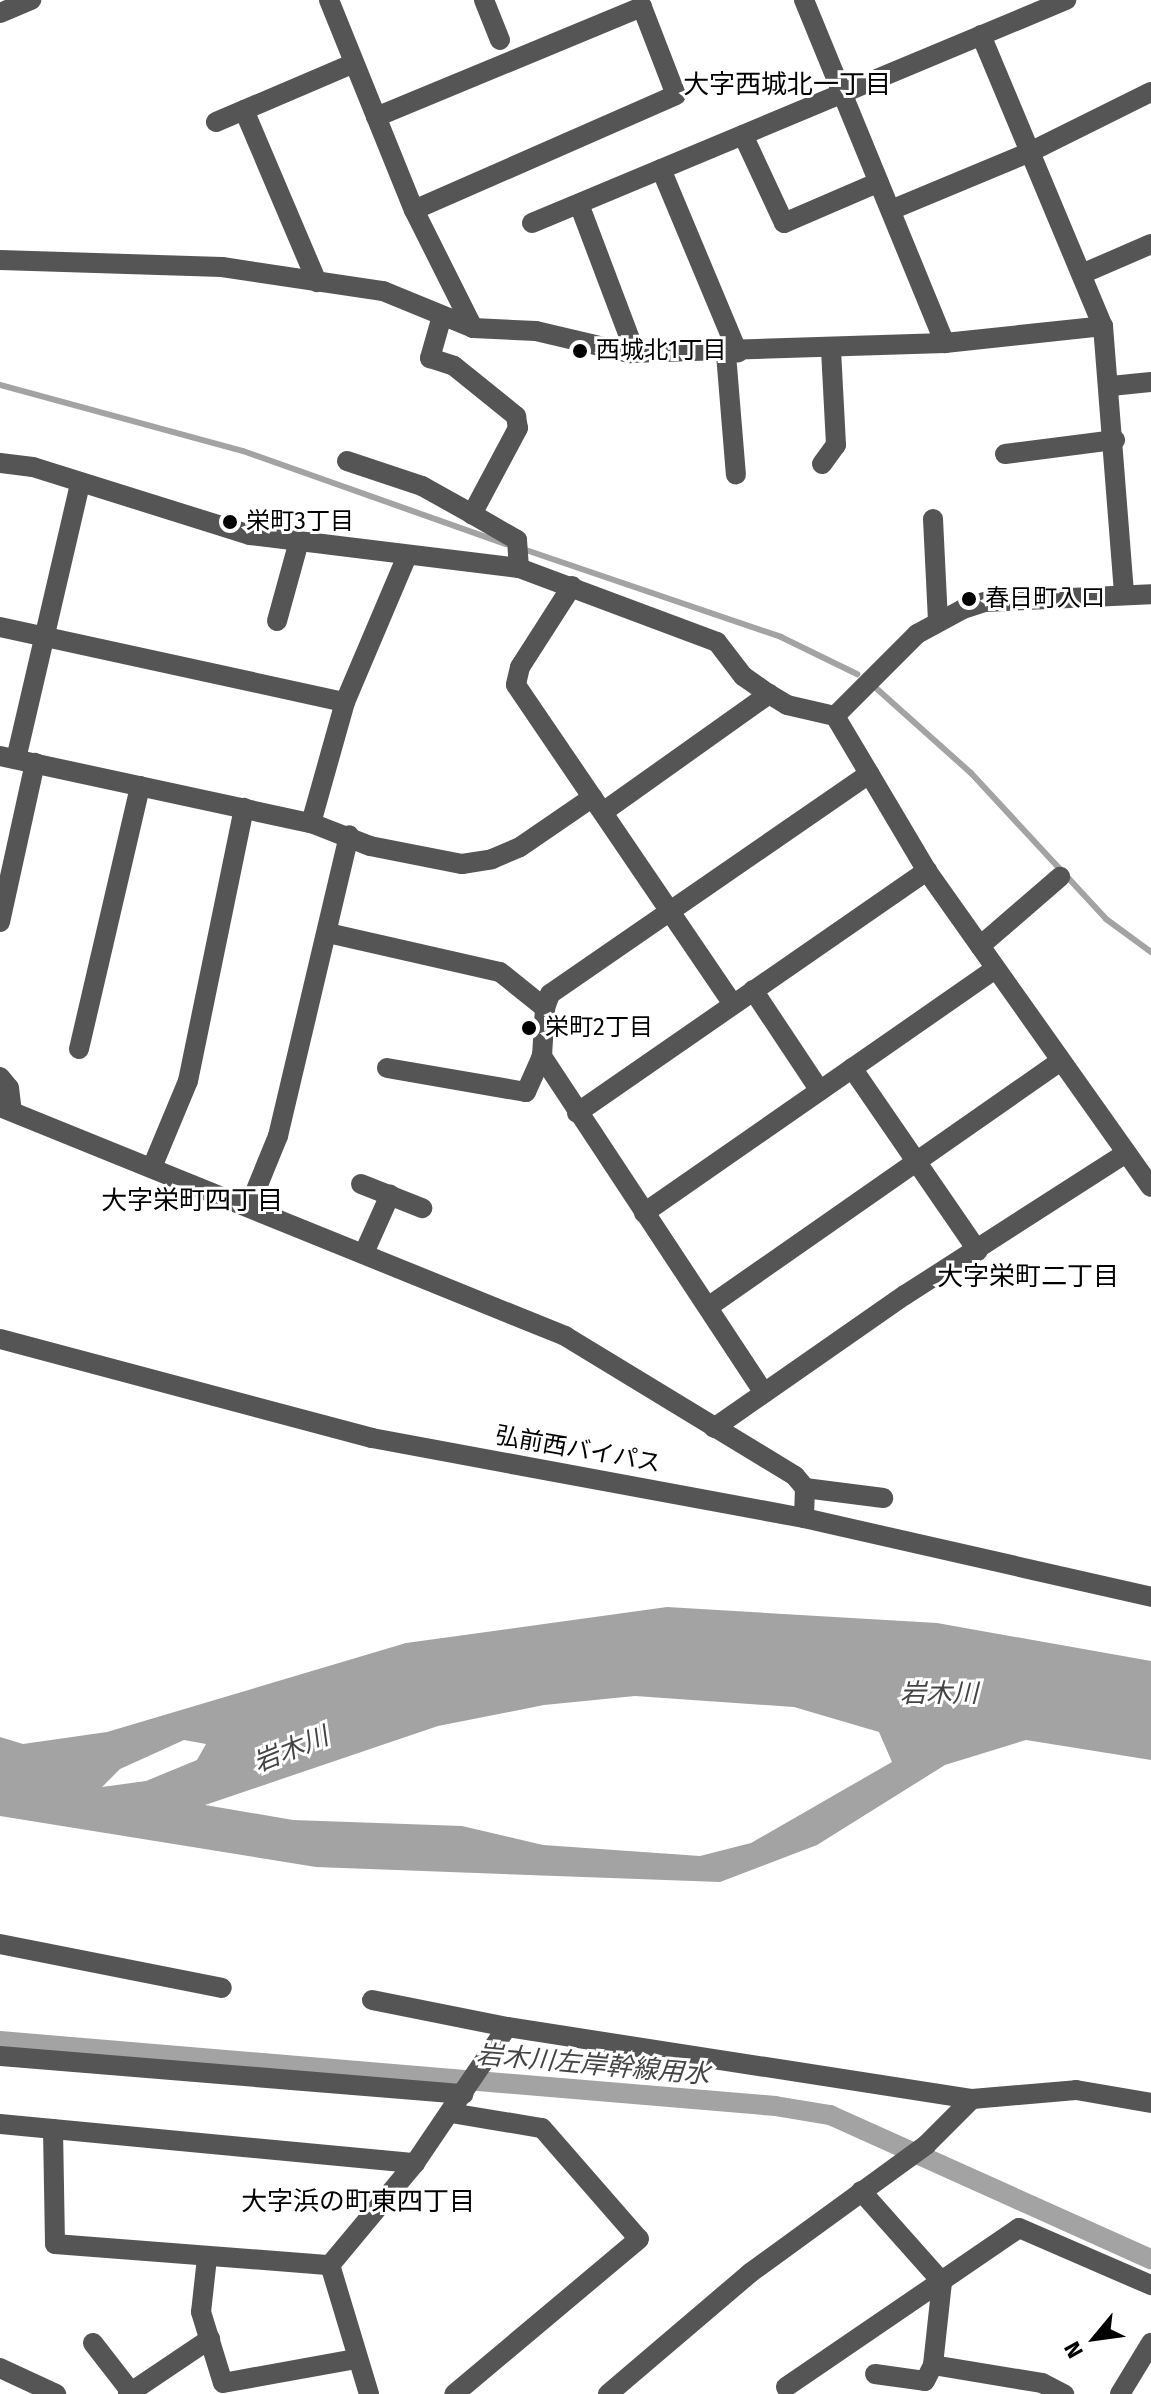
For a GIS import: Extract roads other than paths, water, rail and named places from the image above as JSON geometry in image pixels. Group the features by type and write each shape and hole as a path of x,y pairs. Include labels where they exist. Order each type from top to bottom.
{"street":[{"path":"0,13 31,0"},
{"path":"329,0 414,210 473,328"},
{"path":"484,0 500,40"},
{"path":"804,0 945,343"},
{"path":"532,223 1066,0"},
{"path":"376,117 642,7 676,95 414,210"},
{"path":"981,35 1084,273 1103,326 1111,386 1124,594"},
{"path":"216,122 354,63"},
{"path":"891,210 1030,152 1151,92"},
{"path":"244,110 317,282"},
{"path":"743,135 784,223 879,182"},
{"path":"661,169 732,354 736,475"},
{"path":"579,204 630,339 630,353"},
{"path":"1084,273 1151,244"},
{"path":"0,260 222,267 383,291 473,328 536,331 630,353 732,354 945,343 1103,326"},
{"path":"442,316 430,358 454,366 516,416 518,428 472,514"},
{"path":"822,464 836,445 831,348"},
{"path":"1111,386 1151,382"},
{"path":"1005,454 1115,440"},
{"path":"347,461 422,486 472,514 519,555 572,586 717,642 743,676 769,694 787,705 835,716 927,871 1151,1187"},
{"path":"0,463 33,467 250,535 407,556 519,555"},
{"path":"0,922 17,759 80,483"},
{"path":"933,519 938,622"},
{"path":"277,621 299,541"},
{"path":"311,823 345,702 407,556"},
{"path":"572,586 520,667 516,685 733,1004"},
{"path":"835,716 917,634 984,602 1151,594"},
{"path":"0,627 345,702"},
{"path":"17,759 311,823 349,835 370,846 462,864 492,859 520,847 598,805 769,694"},
{"path":"387,1068 526,1092 542,1056 545,1008 550,994 869,774"},
{"path":"79,1049 140,786"},
{"path":"153,1165 188,1081 244,808"},
{"path":"249,1207 278,1136 349,835"},
{"path":"577,1113 927,871"},
{"path":"980,946 1060,877"},
{"path":"328,933 500,972 545,1008"},
{"path":"644,1213 995,969"},
{"path":"753,990 820,1091"},
{"path":"542,1056 764,1393"},
{"path":"708,1307 1060,1061"},
{"path":"852,1068 978,1251"},
{"path":"0,1077 9,1088 6,1109 153,1165 565,1336 795,1476 805,1488 804,1518"},
{"path":"714,1428 1126,1153"},
{"path":"361,1184 422,1208"},
{"path":"364,1253 390,1195"},
{"name":"弘前西バイパス","path":"0,1339 372,1438 804,1518 1151,1597"},
{"path":"805,1488 883,1498"},
{"path":"0,1944 222,1988"},
{"path":"372,2000 507,2027 972,2099 1076,2090 1151,2103"},
{"path":"330,2265 415,2163 507,2027"},
{"path":"0,2056 470,2085"},
{"path":"608,2394 750,2273 926,2145 972,2099"},
{"path":"451,2113 542,2128 639,2239 454,2394"},
{"path":"0,2124 415,2163"},
{"path":"53,2129 55,2244 330,2265"},
{"path":"861,2191 942,2282 933,2365 925,2381 875,2374"},
{"path":"786,2387 1019,2228 1151,2285"},
{"path":"207,2258 201,2312 223,2383 355,2359"},
{"path":"330,2265 355,2359 369,2394"},
{"path":"93,2343 130,2393 210,2339"},
{"path":"1120,2394 1151,2343"},
{"path":"933,2365 1042,2383 1064,2394"},
{"path":"0,2368 56,2394"}],"water":[{"name":"岩木川","path":"667,1607 937,1623 1151,1661 1151,1760 1026,1740 945,1765 817,1845 720,1882 316,1867 0,1816 0,1737 23,1744 107,1732 406,1643","holes":["635,1696 794,1707 879,1732 892,1762 751,1843 700,1856 543,1845 462,1826 293,1820 205,1805 438,1726 544,1705","184,1740 206,1744 197,1760 146,1781 102,1787 120,1769"]}],"waterway":[{"path":"0,385 243,451 506,544"},
{"path":"520,548 781,637 857,674"},
{"path":"877,689 971,773 1106,919 1151,952"},
{"name":"岩木川左岸幹線用水","path":"0,2041 775,2106 830,2115 1151,2259"}],"place":[{"name":"西城北1丁目","path":"580,351"},
{"name":"栄町3丁目","path":"230,522"},
{"name":"春日町入口","path":"969,599"},
{"name":"栄町2丁目","path":"529,1028"}],"district":[{"name":"大字西城北一丁目","path":"787,85"},
{"name":"大字栄町四丁目","path":"192,1201"},
{"name":"大字栄町二丁目","path":"1028,1277"},
{"name":"大字浜の町東四丁目","path":"358,2202"}]}
